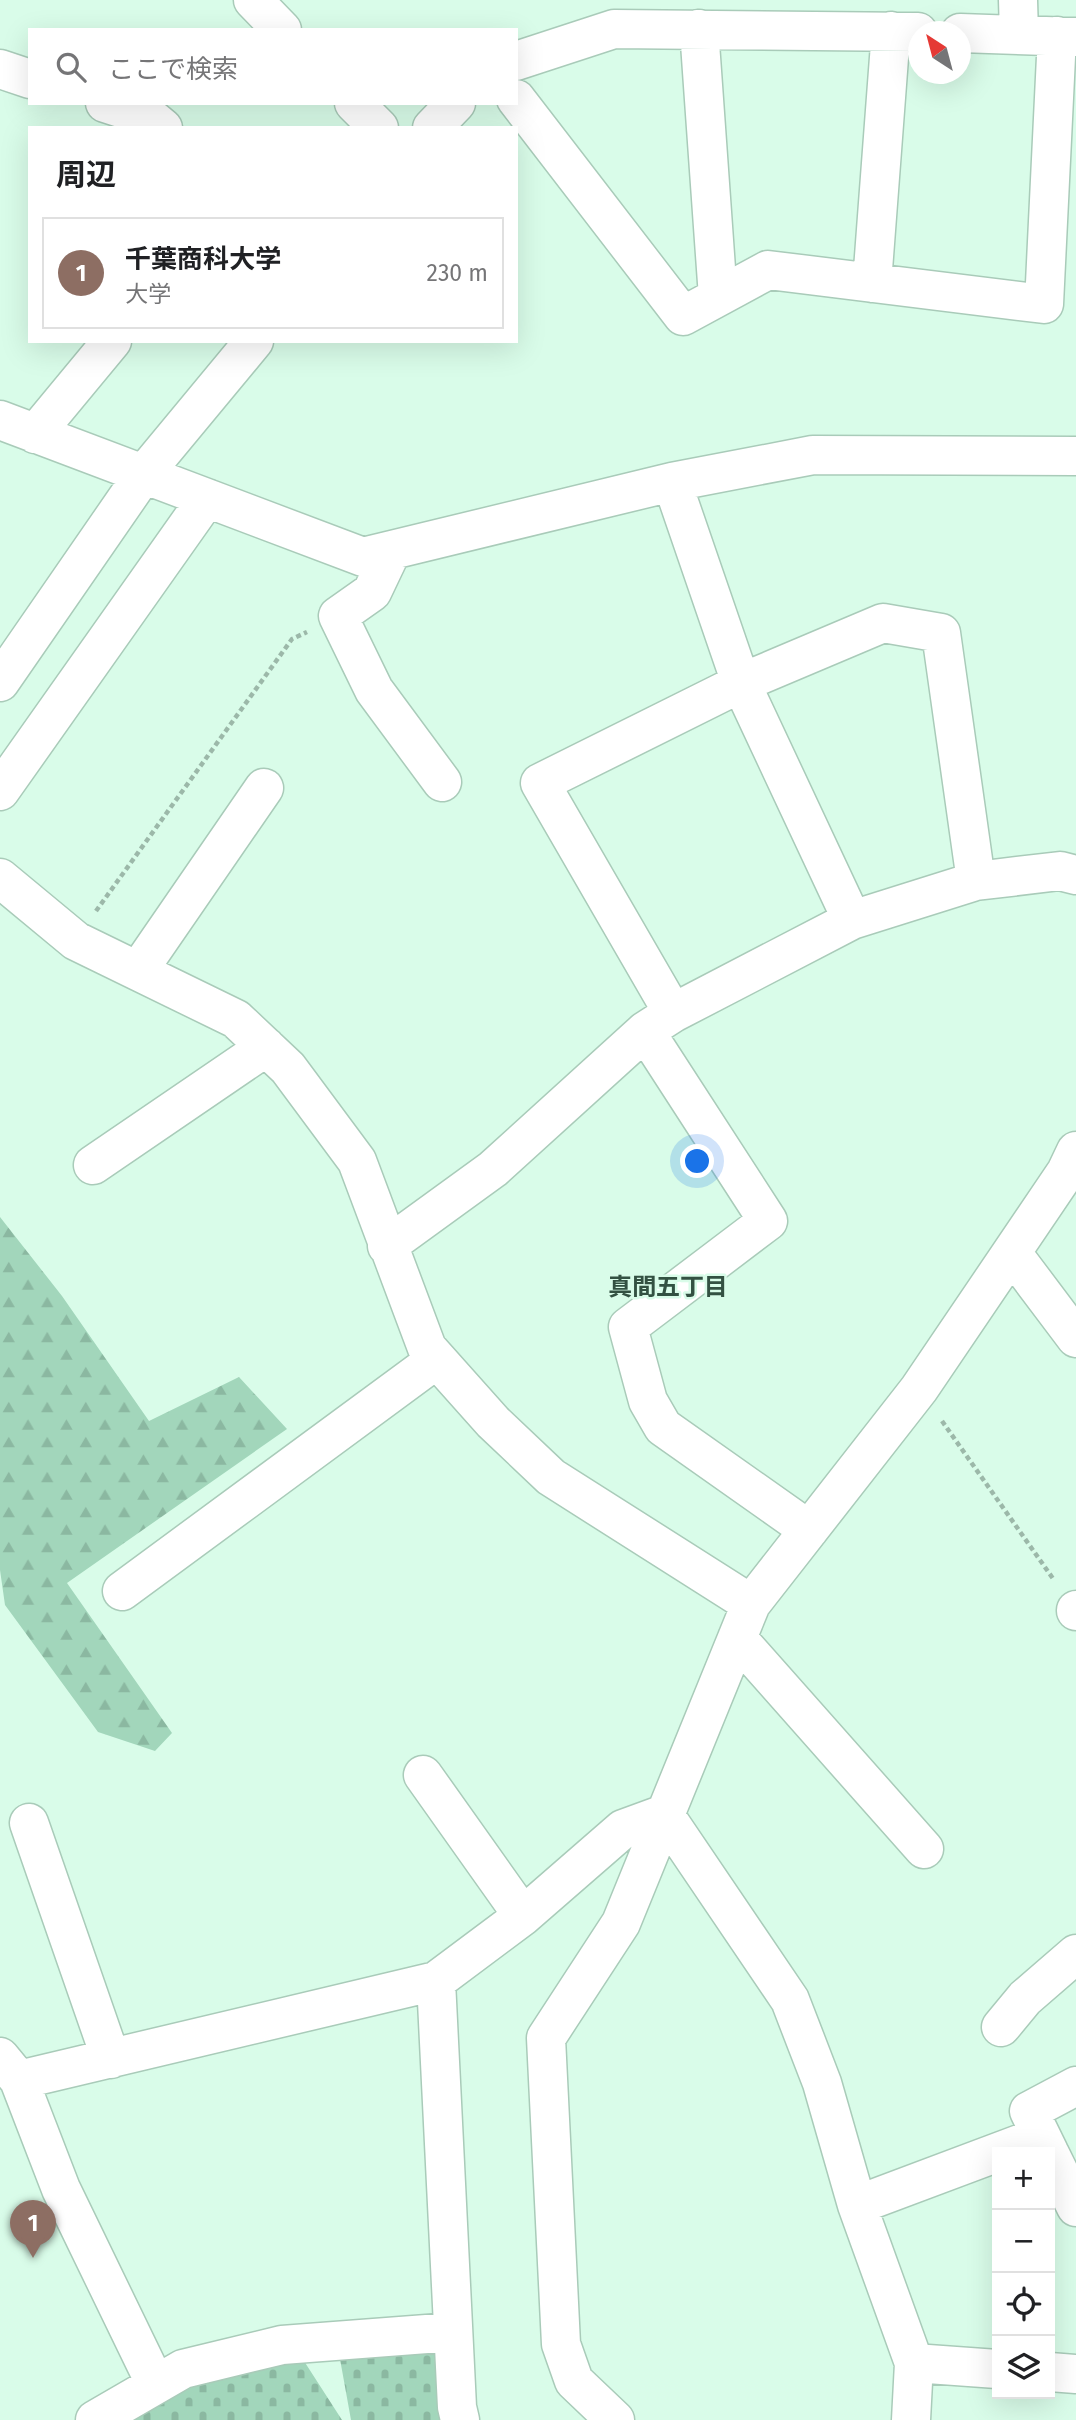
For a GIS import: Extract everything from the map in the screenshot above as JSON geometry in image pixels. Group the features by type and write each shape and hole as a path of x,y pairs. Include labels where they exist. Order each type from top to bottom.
{"street":[{"path":"253,0 280,28"},
{"path":"518,102 683,316 768,270 1044,304 1066,36 1019,17 971,30"},
{"path":"518,60 614,29 905,32 872,283"},
{"path":"699,29 718,297"},
{"path":"0,69 28,78"},
{"path":"111,105 151,118 161,126"},
{"path":"356,105 377,126"},
{"path":"434,126 454,105"},
{"path":"35,434 111,343"},
{"path":"0,682 143,475 252,343"},
{"path":"0,421 363,557 671,482 813,454 1076,456"},
{"path":"671,482 741,683 852,920"},
{"path":"0,791 207,498"},
{"path":"393,550 372,592 338,616 374,690 442,782"},
{"path":"809,1530 663,1427 648,1401 628,1327 768,1221 659,1022 540,783 741,683 883,623 941,633 976,881"},
{"path":"138,971 264,788"},
{"path":"387,1246 493,1169 659,1022 852,920 976,881 1060,871 1076,875"},
{"path":"0,878 76,941 236,1019 288,1068 357,1161 427,1348 493,1422 551,1477 744,1621 924,1849"},
{"path":"93,1165 266,1047"},
{"path":"615,2420 574,2381 561,2343 546,2038 621,1923 744,1621 809,1530 919,1389 1066,1172 1076,1151"},
{"path":"1012,1253 1076,1338"},
{"path":"122,1591 437,1359"},
{"path":"424,1775 523,1916"},
{"path":"155,2383 61,2189 9,2069 111,2059 436,1981 523,1916 623,1829 664,1814"},
{"path":"664,1814 790,2000 822,2082 857,2205 914,2363 911,2420"},
{"path":"29,1823 111,2059"},
{"path":"1001,2027 1025,1998 1076,1954"},
{"path":"436,1981 457,2407 460,2420"},
{"path":"1047,2147 1029,2111 1076,2086"},
{"path":"857,2205 992,2164"},
{"path":"1055,2164 1076,2207"},
{"path":"95,2420 183,2369 282,2345 453,2332"},
{"path":"914,2363 992,2369"},
{"path":"1055,2372 1076,2374"}],"path":[{"path":"76,941 292,639 338,616"},
{"path":"919,1389 1076,1611"}],"green space":[{"path":"0,1217 62,1296 149,1421 239,1377 287,1429 67,1583 172,1733 155,1751 98,1732 5,1605 0,1570"},
{"path":"293,2344 342,2420 123,2420 149,2404"},
{"path":"434,2348 449,2420 351,2420 340,2359"}],"place":[{"name":"千葉商科大学","path":"33,2258"}],"district":[{"name":"真間五丁目","path":"668,1287"}]}
